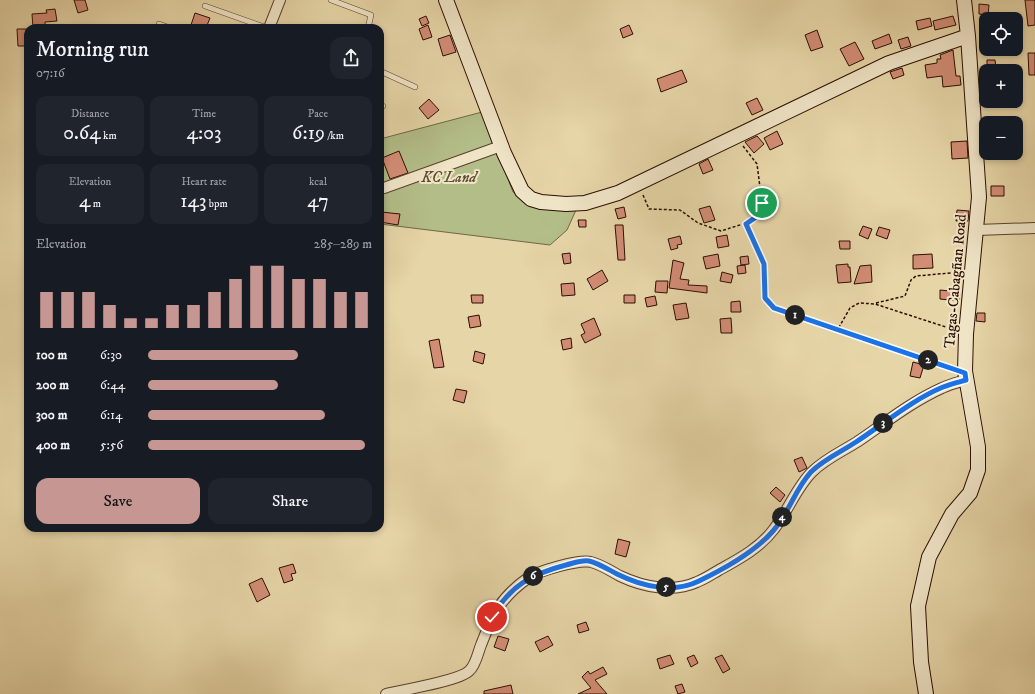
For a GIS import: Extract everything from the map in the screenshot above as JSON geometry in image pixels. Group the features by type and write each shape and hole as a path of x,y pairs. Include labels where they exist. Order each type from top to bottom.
{"street":[{"path":"270,24 280,0"},
{"path":"446,0 501,146 522,191 531,198 540,202 566,204 585,203 618,193 889,63 968,36"},
{"name":"Tagas-Cabagñan Road","path":"926,694 921,662 918,606 929,558 952,514 970,493 978,470 978,447 966,376 966,334 979,197 968,36 964,0"},
{"path":"384,188 501,146"},
{"path":"977,230 1035,228"},
{"path":"386,694 443,681 469,671 475,662 492,617 501,602 530,577 557,567 581,561 591,562 624,578 644,585 660,587 687,586 698,582 745,555 762,542 774,530 804,481 824,461 856,442 919,400 966,376"}],"lane":[{"path":"331,0 371,15 369,24"},
{"path":"205,6 257,24"},
{"path":"384,73 415,87"}],"path":[{"path":"638,183 649,209 680,210 698,223 721,230 746,224 756,217 762,203 757,164 736,137"},
{"path":"746,224 764,264 765,298 774,308 838,329 966,376"},
{"path":"875,304 905,296 911,280 916,276 972,271"},
{"path":"838,329 850,308 859,303 875,304 966,334"}],"green space":[{"name":"KC Land","path":"482,112 513,192 533,205 576,210 567,230 550,245 384,224 384,138"}],"building":[{"path":"74,0 85,0 88,10 78,13"},
{"path":"1025,0 1035,0 1035,25 1028,26"},
{"path":"979,4 989,5 988,12 979,12"},
{"path":"55,9 57,21 45,22 45,24 33,24 32,14 47,13 46,10"},
{"path":"195,13 210,18 208,24 191,24"},
{"path":"426,16 429,23 422,26 419,19"},
{"path":"953,16 956,25 935,30 933,21"},
{"path":"930,18 932,26 918,30 916,21"},
{"path":"428,25 432,37 423,40 419,29"},
{"path":"629,25 633,34 623,38 620,29"},
{"path":"17,29 24,29 24,46 18,46"},
{"path":"817,30 823,47 811,51 805,35"},
{"path":"889,34 892,43 875,49 872,41"},
{"path":"450,35 456,52 443,56 438,39"},
{"path":"908,37 911,46 901,49 898,40"},
{"path":"855,42 864,59 849,66 840,49"},
{"path":"953,50 956,76 960,76 961,85 943,87 942,76 927,78 925,65 937,63 937,59 941,59 940,55"},
{"path":"1028,53 1035,53 1035,75 1029,75"},
{"path":"987,60 995,60 996,64 987,64"},
{"path":"902,68 904,75 893,79 890,72"},
{"path":"682,70 687,82 661,92 657,79"},
{"path":"757,98 763,110 752,115 746,103"},
{"path":"429,99 439,110 428,119 419,108"},
{"path":"777,131 783,144 770,150 764,138"},
{"path":"757,136 764,144 754,153 745,142"},
{"path":"967,141 968,158 952,159 951,142"},
{"path":"399,151 408,173 390,179 384,163 384,157"},
{"path":"708,159 713,170 703,174 699,164"},
{"path":"991,186 1004,186 1004,196 991,196"},
{"path":"710,206 715,220 704,223 699,209"},
{"path":"624,207 626,217 618,219 615,209"},
{"path":"957,210 969,211 968,221 956,221"},
{"path":"384,212 400,214 398,225 384,223"},
{"path":"578,220 586,220 586,227 579,227"},
{"path":"615,225 623,225 625,260 618,260"},
{"path":"863,226 872,229 868,239 859,235"},
{"path":"879,227 890,230 887,239 876,235"},
{"path":"727,235 729,246 718,248 716,237"},
{"path":"680,236 682,244 677,245 678,248 671,250 668,239"},
{"path":"839,241 850,241 850,249 840,249"},
{"path":"570,253 571,263 564,264 562,254"},
{"path":"718,254 720,266 706,269 703,257"},
{"path":"932,254 933,268 913,269 913,255"},
{"path":"748,256 749,264 741,265 740,257"},
{"path":"673,260 684,263 680,279 689,280 688,285 707,286 707,293 669,288"},
{"path":"848,264 848,267 850,267 851,282 838,283 836,265"},
{"path":"745,265 746,273 738,274 737,266"},
{"path":"871,265 872,282 854,284 860,266"},
{"path":"602,270 608,281 593,290 587,279"},
{"path":"722,272 733,275 731,283 720,281"},
{"path":"656,281 668,281 667,293 655,292"},
{"path":"574,283 575,295 562,296 561,284"},
{"path":"940,290 960,292 959,301 940,299"},
{"path":"471,295 483,295 483,303 472,303"},
{"path":"624,295 635,295 635,303 624,303"},
{"path":"655,296 657,305 647,307 645,298"},
{"path":"740,301 741,312 731,312 731,302"},
{"path":"686,303 689,318 676,320 673,305"},
{"path":"977,313 985,313 985,322 976,321"},
{"path":"479,315 481,326 470,328 468,317"},
{"path":"594,318 601,335 585,343 581,335 585,333 581,324"},
{"path":"731,318 732,333 721,333 720,319"},
{"path":"571,338 572,348 563,350 561,340"},
{"path":"439,339 444,367 434,368 429,341"},
{"path":"475,351 485,354 483,364 473,361"},
{"path":"913,362 924,365 920,378 910,376"},
{"path":"456,389 467,391 464,403 453,400"},
{"path":"802,457 807,468 799,472 794,460"},
{"path":"776,487 785,495 780,502 770,493"},
{"path":"618,539 630,542 626,557 615,554"},
{"path":"293,564 296,573 291,574 293,580 284,583 279,568"},
{"path":"262,578 270,595 257,602 249,584"},
{"path":"586,622 589,630 579,633 577,625"},
{"path":"498,636 509,639 505,651 494,647"},
{"path":"548,636 553,645 540,652 535,642"},
{"path":"670,655 674,664 660,669 657,659"},
{"path":"694,655 698,663 691,667 687,658"},
{"path":"722,655 730,669 723,673 715,658"},
{"path":"603,667 607,674 595,680 607,694 578,694 591,688 582,677 588,671 590,674"},
{"path":"682,684 685,692 678,694 675,686"},
{"path":"511,685 513,694 484,694 484,691"}],"route":[{"path":"492,617 501,602 530,577 557,567 581,561 591,562 624,578 644,585 676,587 687,586 698,582 745,555 762,542 774,530 804,481 824,461 856,442 919,400 943,387 966,380 965,373 774,308 765,298 764,264 746,224 756,217 762,203"}]}
